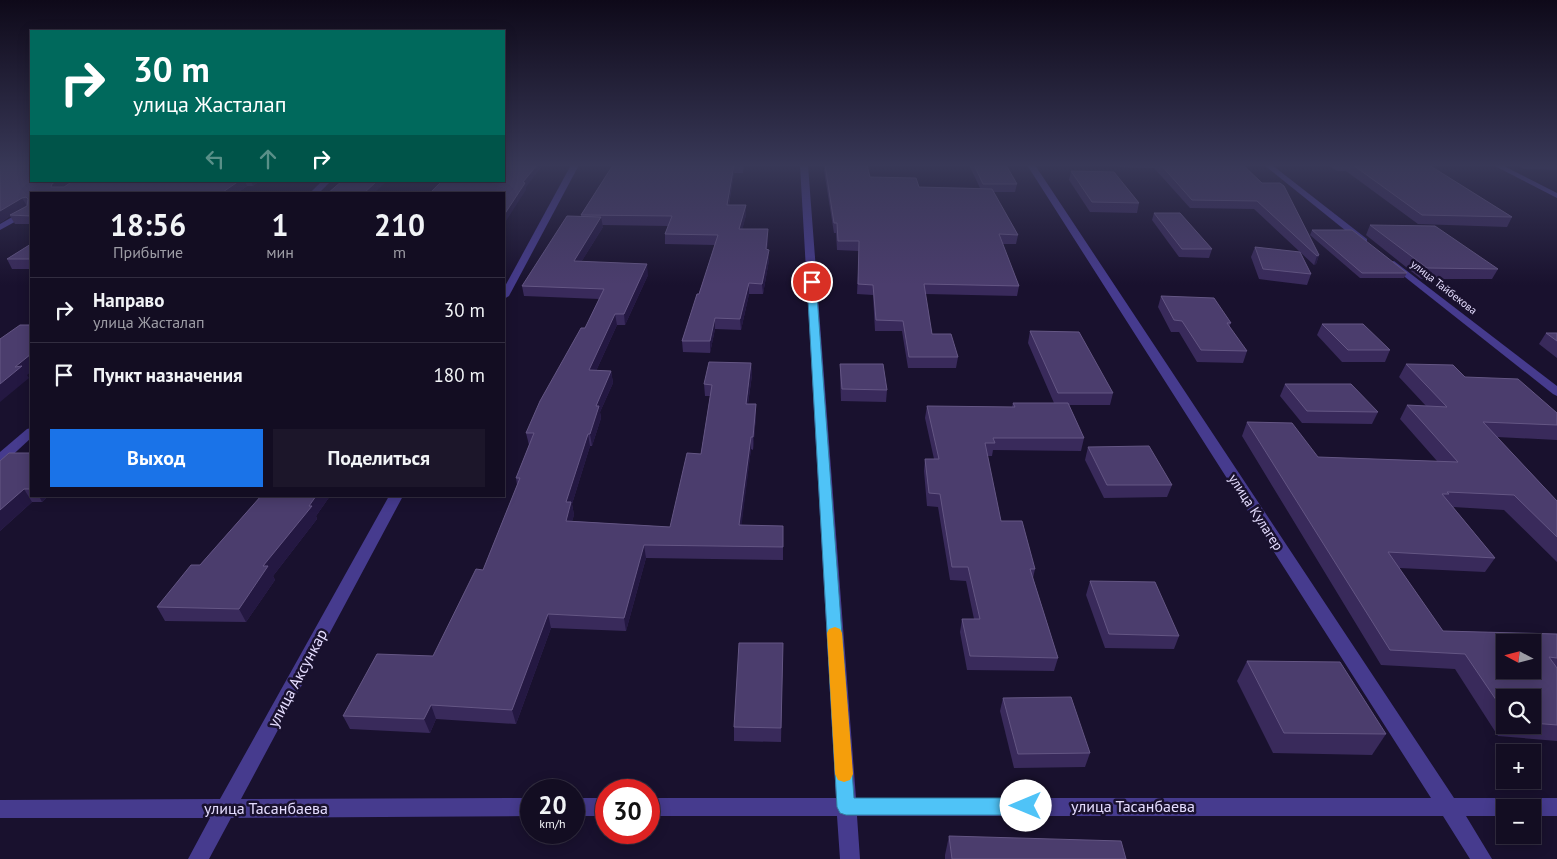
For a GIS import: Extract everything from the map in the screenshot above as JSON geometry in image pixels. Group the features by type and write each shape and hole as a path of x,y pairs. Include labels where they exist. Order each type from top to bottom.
{"street":[{"path":"505,294 553,205"},
{"path":"807,205 850,859"},
{"name":"улица Кулагер","path":"1057,205 1482,859"},
{"path":"1319,205 1369,245"},
{"path":"0,227 30,211"},
{"name":"улица Тайбекова","path":"1385,257 1557,392"},
{"path":"0,459 30,433"},
{"name":"улица Аксункар","path":"198,859 395,497"},
{"name":"улица Тасанбаева","path":"660,807 1446,805 1557,807"},
{"name":"улица Тасанбаева","path":"0,809 520,807"}],"building":[{"path":"0,205 10,205 0,211"},
{"path":"30,205 30,216 10,215"},
{"path":"505,205 511,205 505,213"},
{"path":"587,205 746,205 739,229 768,229 766,249 769,250 762,284 749,283 740,319 715,318 710,341 682,341 718,235 665,234 672,216 581,215"},
{"path":"831,205 1001,205 1018,235 999,234 1019,286 924,284 932,334 951,334 958,357 909,357 903,321 876,320 873,285 858,284 859,241 838,241 837,223 834,223"},
{"path":"1261,205 1294,205 1319,255 1317,256"},
{"path":"1408,205 1493,205 1512,217 1422,215"},
{"path":"1154,213 1180,213 1212,249 1182,249"},
{"path":"567,216 601,217 574,261 647,264 624,314 615,314 589,370 611,371 596,406 599,406 566,502 571,502 566,521 670,527 687,453 701,454 712,385 704,384 709,362 751,363 746,404 756,404 753,437 751,437 739,525 783,526 783,547 644,545 624,618 548,614 512,710 431,705 424,719 343,716 377,654 433,656 476,569 483,570 520,478 516,478 534,433 526,433 540,401 581,328 585,328 604,289 522,286"},
{"path":"1370,225 1435,226 1498,269 1427,268"},
{"path":"1312,230 1352,230 1407,273 1362,273"},
{"path":"30,245 30,259 7,259"},
{"path":"1255,247 1300,252 1311,274 1263,269"},
{"path":"1161,296 1214,298 1231,323 1227,323 1247,351 1201,350 1182,321 1174,320"},
{"path":"1322,324 1363,324 1390,350 1348,350"},
{"path":"20,325 30,325 30,355 15,367 22,366 0,384 0,339"},
{"path":"1030,331 1079,332 1113,393 1058,393"},
{"path":"1546,333 1557,333 1557,341"},
{"path":"840,364 883,364 887,390 842,389"},
{"path":"1406,364 1453,365 1465,377 1518,379 1557,413 1557,425 1483,422 1557,501 1557,537 1514,495 1447,492 1449,494 1442,494 1495,558 1388,552 1443,631 1557,634 1557,658 1549,657 1557,668 1557,725 1541,724 1541,689 1496,689 1496,700 1465,654 1390,650 1247,422 1292,423 1318,457 1458,462 1407,405 1447,407"},
{"path":"1285,384 1351,384 1378,412 1307,411"},
{"path":"1013,403 1068,403 1084,438 993,438 995,443 985,443 1001,521 1022,521 1035,569 1030,569 1058,658 970,656 962,619 980,619 968,567 952,567 940,494 929,493 925,459 939,459 927,406 1015,407"},
{"path":"1149,446 1172,485 1107,485 1088,447"},
{"path":"9,453 30,453 30,489 24,489 0,510 0,461"},
{"path":"260,497 315,497 309,506 312,506 263,566 268,566 239,609 157,607 191,565 200,565"},
{"path":"1090,581 1155,582 1179,636 1109,634"},
{"path":"739,643 783,643 781,728 734,727"},
{"path":"1247,661 1340,662 1386,734 1284,733"},
{"path":"1071,697 1090,753 1018,754 1003,698"},
{"path":"949,836 1121,841 1126,859 952,859"}],"slow traffic":[{"path":"835,633 844,774"}],"route":[{"path":"812,282 846,807 1026,806"}]}
